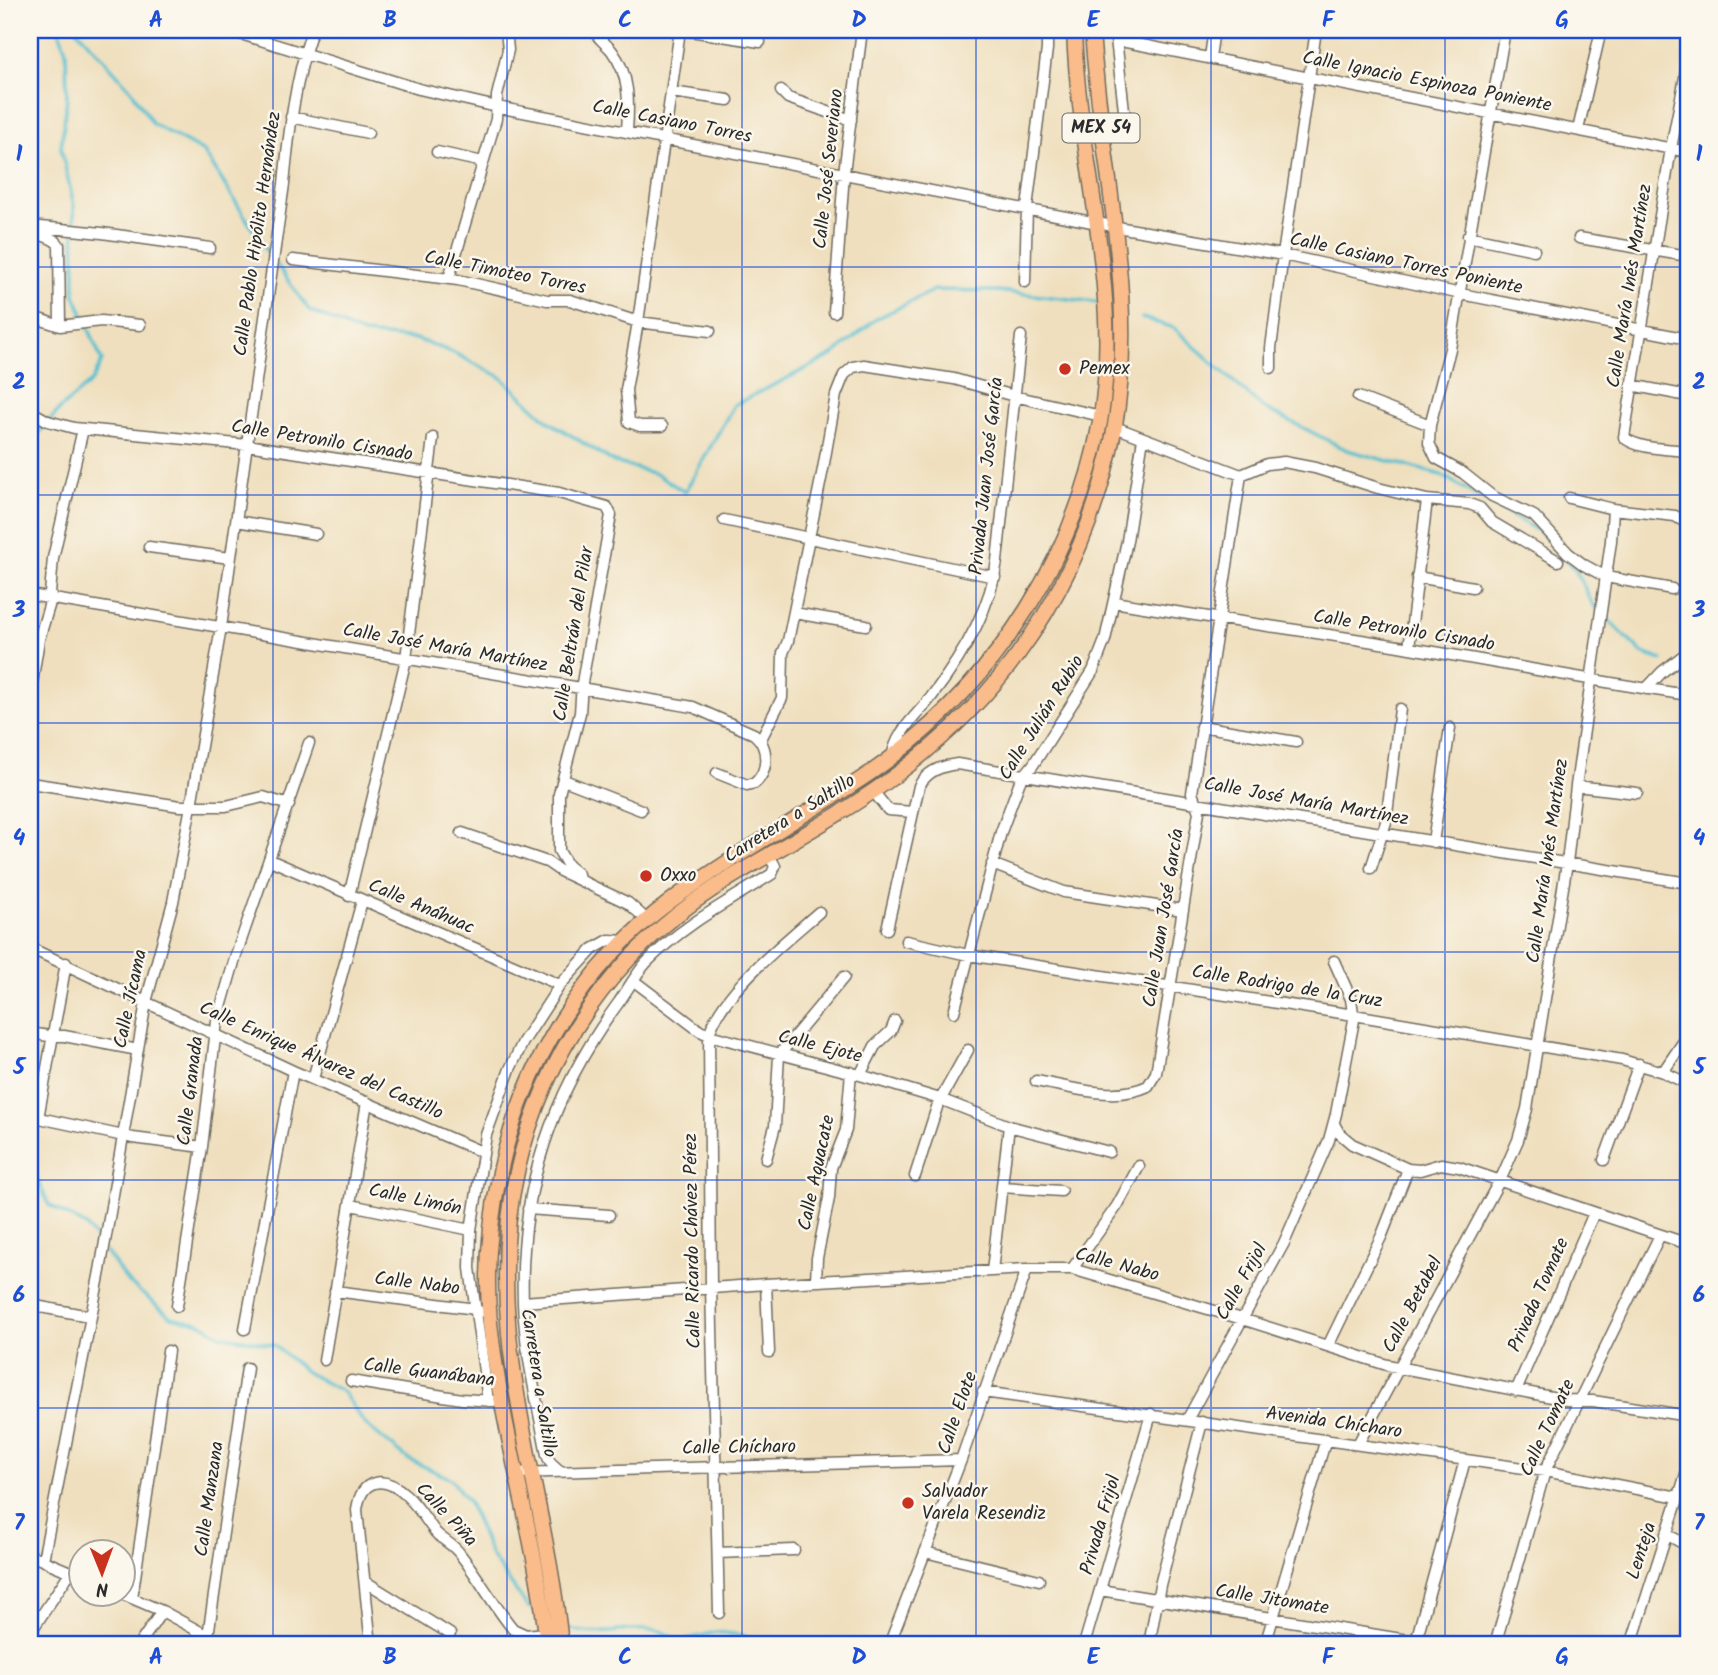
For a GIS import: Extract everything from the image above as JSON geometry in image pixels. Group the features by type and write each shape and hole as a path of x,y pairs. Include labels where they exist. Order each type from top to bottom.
{"main road":[{"name":"Carretera a Saltillo","path":"546,1634 517,1473 495,1401 490,1321 489,1262 493,1214 500,1173 520,1103 561,1020 575,999 625,941 647,920 706,876 892,758 955,702 996,654 1028,609 1074,517 1090,467 1101,416 1106,313 1098,223 1082,120 1074,30"},
{"name":"Carretera a Saltillo","path":"561,1641 512,1363 506,1302 509,1218 523,1145 551,1071 588,1007 639,948 681,912 873,791 950,731 1013,663 1038,626 1071,565 1105,474 1115,427 1123,313 1092,30"}],"street":[{"name":"Calle Casiano Torres","path":"228,30 412,88 497,107 1115,226"},
{"name":"Calle Pablo Hipólito Hernández","path":"247,445 291,117 312,30"},
{"path":"449,278 497,107 508,50 506,30"},
{"path":"595,30 596,35 612,51 625,77 629,97 627,131"},
{"path":"662,426 634,425 629,422 626,390 682,30 760,41"},
{"name":"Calle José Severiano","path":"834,312 844,173 862,30"},
{"path":"1025,282 1027,208 1047,49 1047,30"},
{"path":"1210,57 1213,30"},
{"path":"1271,368 1271,348 1283,255 1317,30"},
{"path":"1505,30 1468,236 1461,294 1430,425 1429,443 1436,458 1463,473 1492,496 1534,516 1568,553 1584,565 1606,577 1672,589"},
{"path":"1578,130 1601,30"},
{"path":"1116,35 1127,137"},
{"name":"Calle Ignacio Espinoza Poniente","path":"1116,35 1210,57 1688,152"},
{"name":"Calle María Inés Martínez","path":"1688,62 1624,429 1626,441 1635,445 1688,451"},
{"path":"781,91 788,98 851,120"},
{"path":"671,92 728,100"},
{"path":"291,117 368,133"},
{"path":"437,152 483,162"},
{"name":"Calle Casiano Torres Poniente","path":"1115,226 1283,255 1688,339"},
{"path":"32,227 102,233 210,248"},
{"path":"32,227 38,234 56,240 58,244 60,326"},
{"path":"1468,236 1534,250"},
{"path":"1578,238 1688,256"},
{"name":"Calle Timoteo Torres","path":"293,260 449,278 547,300 570,300 638,322 710,331"},
{"path":"30,316 60,326 85,323 140,325"},
{"name":"Privada Juan José García","path":"892,758 898,736 930,699 963,650 990,596 995,577 1021,336"},
{"path":"717,774 747,785 758,781 764,770 765,755 761,739 782,698 783,653 788,641 809,540 836,395 841,379 848,371 853,367 864,366 945,377 1101,416"},
{"path":"1632,385 1688,396"},
{"path":"1358,397 1430,425"},
{"name":"Calle Petronilo Cisnado","path":"30,411 42,418 83,429 247,445 559,493 610,509"},
{"path":"1115,427 1241,475 1267,464 1284,462 1315,468 1378,488 1480,508 1492,522 1558,561"},
{"path":"30,696 39,639 48,611 53,558 83,429"},
{"path":"349,896 406,659 433,438"},
{"name":"Calle Julián Rubio","path":"954,1012 992,864 1020,781 1093,671 1105,640 1143,438"},
{"name":"Calle Jícama","path":"43,1560 100,1271 146,1002 173,902 191,806 221,627 247,445"},
{"name":"Calle Juan José García","path":"1036,1081 1109,1093 1133,1092 1148,1086 1156,1073 1199,812 1192,793 1241,475"},
{"path":"1480,508 1492,496"},
{"path":"1569,498 1613,509 1675,516 1688,524"},
{"path":"1409,648 1427,499"},
{"name":"Calle Beltrán del Pilar","path":"579,880 578,874 564,861 558,845 559,794 576,736 610,509"},
{"name":"Calle María Inés Martínez","path":"1499,1181 1518,1140 1539,1045 1593,681 1613,509"},
{"path":"724,520 995,577"},
{"path":"236,521 316,534"},
{"path":"149,547 230,558"},
{"path":"1417,577 1473,587"},
{"name":"Calle José María Martínez","path":"30,595 693,707 761,739"},
{"name":"Calle Petronilo Cisnado","path":"1114,602 1688,695"},
{"path":"794,613 866,625"},
{"path":"1646,689 1662,672 1688,652"},
{"path":"1371,868 1383,834 1400,709"},
{"path":"1201,726 1296,742"},
{"path":"1433,842 1450,728"},
{"name":"Calle Granada","path":"177,1306 202,1147 215,1033 236,955 309,743"},
{"name":"Calle José María Martínez","path":"922,780 940,767 957,764 1025,773 1688,883"},
{"path":"887,929 922,780 908,766"},
{"path":"564,780 641,810"},
{"path":"30,783 191,806 226,806 263,797 289,805"},
{"path":"1576,786 1637,793"},
{"path":"873,791 888,810 913,812"},
{"path":"462,833 547,862 628,903 647,920"},
{"path":"560,1471 547,1455 523,1302 523,1250 528,1209 542,1147 561,1097 590,1043 648,961 691,926 772,874 775,866 769,855"},
{"name":"Calle Anáhuac","path":"270,860 560,985"},
{"path":"992,864 1065,892 1183,910"},
{"path":"313,1079 362,901"},
{"path":"681,912 691,926"},
{"path":"709,1035 720,1013 757,967 819,912"},
{"path":"495,1401 470,1268 471,1230 482,1152 491,1117 523,1042 560,985 593,949 609,940 625,941"},
{"name":"Calle Rodrigo de la Cruz","path":"906,941 968,955 1539,1045 1639,1064 1688,1084"},
{"name":"Calle Enrique Álvarez del Castillo","path":"30,948 293,1071 482,1152"},
{"path":"1334,961 1351,999 1354,1015"},
{"path":"66,963 54,1036 34,1117 122,1135 202,1147"},
{"path":"766,1159 775,1126 779,1055 844,977"},
{"name":"Calle Ejote","path":"635,981 709,1035 855,1074 940,1099 1009,1126 1109,1152"},
{"name":"Calle Frijol","path":"1187,1420 1284,1243 1322,1159 1334,1124 1354,1015"},
{"name":"Calle Aguacate","path":"816,1281 831,1168 846,1130 855,1074 875,1046 891,1031 895,1021"},
{"path":"30,1033 64,1035 138,1050"},
{"name":"Calle Ricardo Chávez Pérez","path":"709,1035 711,1287 719,1613"},
{"path":"1663,1072 1688,1035"},
{"path":"915,1176 940,1099 968,1050"},
{"path":"1604,1160 1639,1064"},
{"path":"246,1329 293,1071"},
{"path":"324,1360 368,1102"},
{"path":"1334,1124 1339,1133 1352,1144 1408,1169 1420,1170 1446,1164 1660,1235 1686,1240"},
{"path":"992,1271 1009,1126"},
{"path":"1072,1269 1117,1206 1139,1166"},
{"path":"1328,1346 1382,1235 1408,1169"},
{"name":"Calle Betabel","path":"1357,1444 1499,1181"},
{"path":"1002,1187 1061,1191"},
{"name":"Calle Limón","path":"351,1205 471,1230"},
{"path":"528,1209 610,1215"},
{"name":"Privada Tomate","path":"1516,1391 1594,1213"},
{"name":"Calle Tomate","path":"1495,1645 1545,1471 1660,1235"},
{"name":"Calle Nabo","path":"523,1302 711,1287 1027,1269 1072,1269 1399,1369 1516,1391 1688,1416"},
{"name":"Calle Elote","path":"889,1645 961,1460 1027,1269"},
{"path":"766,1284 769,1352"},
{"name":"Calle Nabo","path":"335,1291 476,1309 490,1321"},
{"path":"30,1305 89,1316"},
{"path":"136,1542 168,1352"},
{"name":"Calle Manzana","path":"208,1636 247,1368"},
{"name":"Calle Guanábana","path":"351,1381 462,1399 495,1401"},
{"name":"Avenida Chícharo","path":"984,1392 1545,1471 1678,1497"},
{"name":"Privada Frijol","path":"1084,1645 1150,1414"},
{"path":"1149,1645 1157,1599 1202,1422"},
{"path":"1265,1645 1326,1440"},
{"name":"Calle Chícharo","path":"517,1473 961,1460"},
{"path":"1416,1641 1465,1460"},
{"name":"Lenteja","path":"1631,1645 1688,1468"},
{"name":"Calle Piña","path":"371,1645 358,1504 366,1487 375,1482 383,1482 397,1488 409,1498 438,1534 458,1551 513,1629 526,1640 546,1634"},
{"path":"1666,1534 1688,1546"},
{"path":"718,1553 794,1550"},
{"path":"925,1552 1039,1580"},
{"path":"30,1555 66,1569"},
{"path":"366,1582 450,1634"},
{"path":"30,1633 66,1586"},
{"name":"Calle Jitomate","path":"1100,1590 1438,1645"},
{"path":"136,1600 223,1645"},
{"path":"139,1645 162,1611"}],"waterway":[{"path":"30,443 61,408 92,381 102,361 75,295 74,206 61,148 67,98 66,51 59,30"},
{"path":"77,30 131,90 153,124 204,152 270,256"},
{"path":"277,265 309,310 363,334 416,339 452,352 501,377 548,421 614,462 656,474 685,492 734,405 833,355 876,319 934,290 998,291 1096,302"},
{"path":"1142,318 1174,328 1262,407 1347,450 1441,475 1542,533 1576,571 1593,605 1642,653 1662,660"},
{"path":"1681,668 1688,670"},
{"path":"30,1163 49,1205 86,1226 101,1246"},
{"path":"106,1252 128,1282 171,1317 200,1323 220,1335 274,1345 306,1372 343,1392 364,1423 408,1459 451,1479 469,1503 491,1556 527,1606 540,1613"},
{"path":"562,1625 573,1630 596,1633 656,1630 681,1641 716,1632 742,1635 761,1645"}],"place":[{"name":"Pemex","path":"1065,369"},
{"name":"Oxxo","path":"646,876"},
{"name":"Salvador Varela Resendiz","path":"908,1503"}]}
